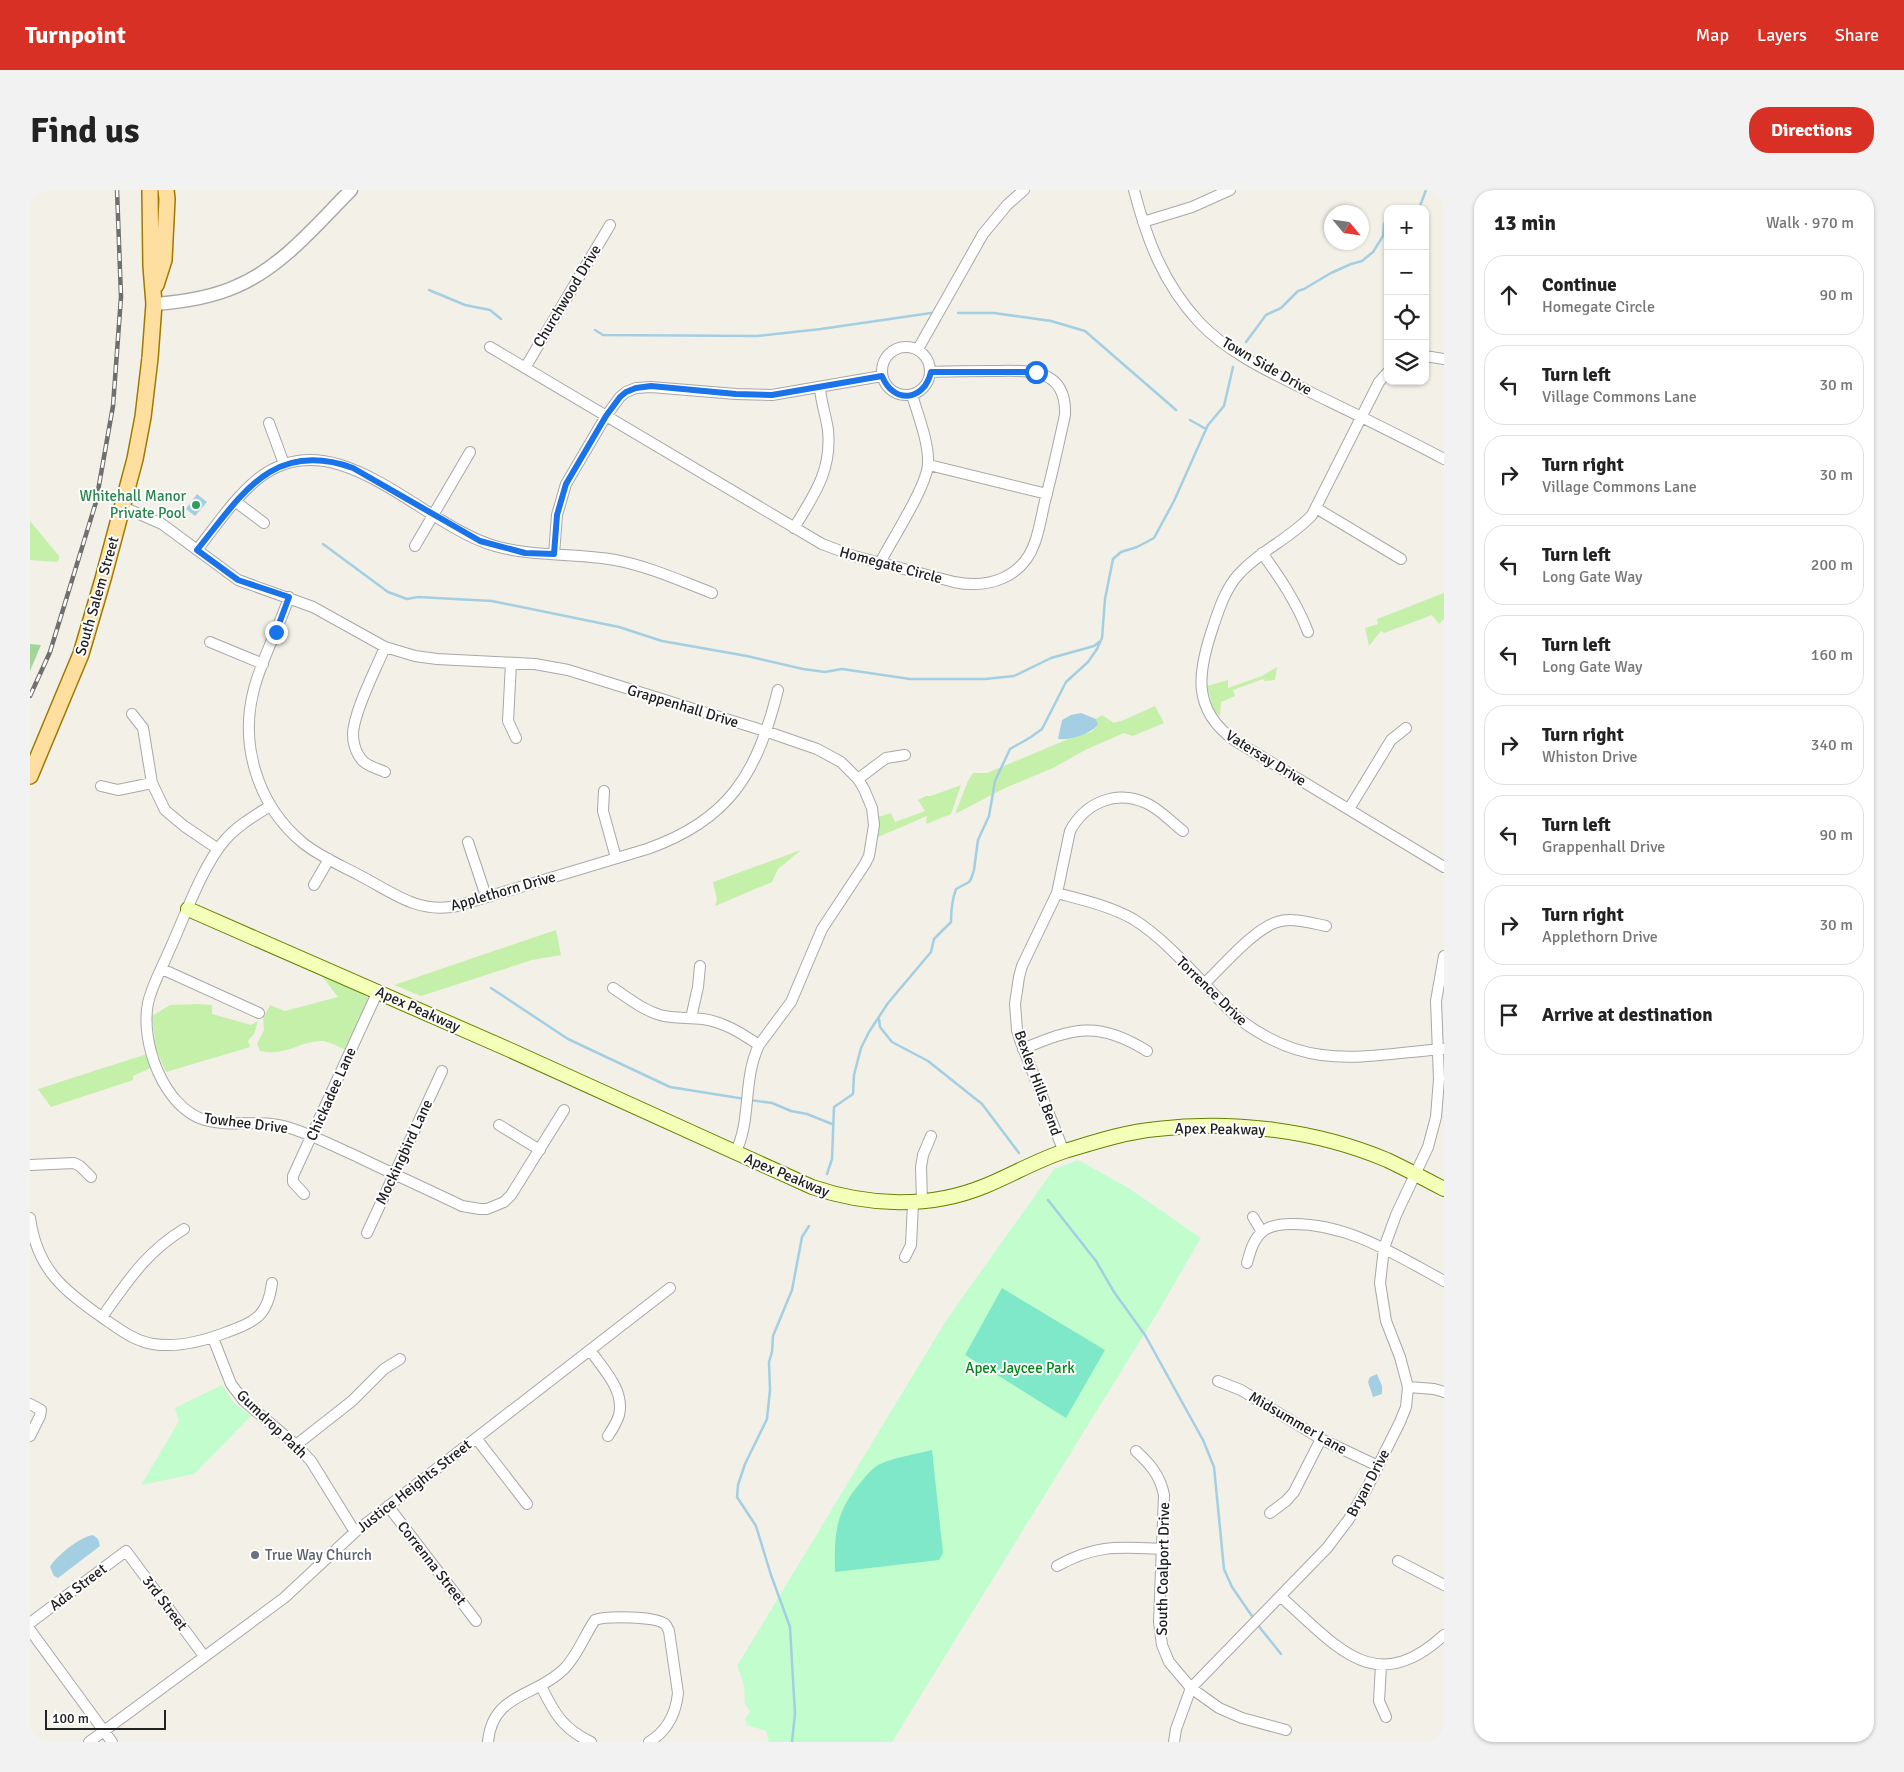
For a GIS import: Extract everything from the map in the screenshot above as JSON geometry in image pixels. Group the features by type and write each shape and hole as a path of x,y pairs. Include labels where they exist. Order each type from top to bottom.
{"main road":[{"name":"South Salem Street","path":"30,776 81,654 135,459 150,358 154,297 151,266 150,190"},
{"name":"South Salem Street","path":"154,297 164,260 166,190"},
{"name":"Apex Peakway","path":"188,909 378,991 812,1187 845,1198 882,1202 918,1202 963,1195 1064,1152 1127,1134 1156,1129 1202,1126 1281,1131 1332,1142 1386,1160 1444,1189"}],"street":[{"path":"154,297 194,299 236,287 252,279 300,241 351,190"},
{"path":"918,349 983,234 1007,205 1024,190"},
{"name":"Town Side Drive","path":"1134,190 1156,259 1172,287 1194,316 1208,330 1232,350 1284,379 1444,459"},
{"path":"1143,222 1192,207 1230,190"},
{"name":"Churchwood Drive","path":"525,368 610,225"},
{"name":"Homegate Circle","path":"490,347 794,528 836,550 968,585 989,583 1004,578 1020,566 1032,550 1065,415 1065,398 1055,381 1044,375 1026,371 931,372"},
{"path":"910,347 918,349 928,359 931,372 925,387 912,395 904,396 890,390 882,376 884,361 894,350 910,347"},
{"path":"1429,357 1444,359"},
{"path":"554,554 557,515 562,495 574,469 606,416 620,397 631,390 644,387 760,395 784,394 882,376"},
{"name":"Vatersay Drive","path":"1384,376 1379,382 1312,515 1296,530 1262,553 1237,576 1223,599 1201,670 1202,693 1214,720 1230,737 1444,867"},
{"path":"794,528 820,485 826,466 828,428 820,388"},
{"path":"880,563 922,485 928,465 928,454 912,395"},
{"path":"269,423 284,464"},
{"path":"415,546 470,452"},
{"path":"197,550 236,502 260,478 284,464 310,460 331,461 353,468 468,535 494,546 525,553 554,554 628,563 712,593"},
{"path":"928,465 1047,494"},
{"path":"236,502 264,523"},
{"name":"Grappenhall Drive","path":"122,507 162,524 238,580 313,607 385,646 426,658 535,664 568,670 765,731 827,753 841,762 858,779 868,797 873,816 874,831 869,856 853,884 822,929 791,1002 759,1045 752,1062 742,1134 736,1153"},
{"path":"1316,508 1401,559"},
{"path":"1262,553 1285,585 1303,617 1308,632"},
{"name":"Applethorn Drive","path":"289,597 263,664 251,702 249,733 254,767 260,784 270,806 302,842 329,860 420,906 444,908 616,858 669,841 691,830 711,817 744,780 757,755 778,690"},
{"path":"210,642 263,664"},
{"path":"385,646 357,714 353,741 360,758 385,772"},
{"path":"511,662 508,721 516,738"},
{"path":"132,714 143,728 152,783 160,801 173,818 218,849"},
{"path":"1349,809 1391,740 1406,728"},
{"path":"858,779 886,758 905,755"},
{"path":"101,786 118,790 152,783"},
{"path":"604,791 602,811 616,858"},
{"name":"Bexley Hills Bend","path":"1064,1152 1017,1030 1016,995 1022,966 1057,893 1070,831 1082,814 1098,802 1116,798 1139,800 1155,808 1183,831"},
{"name":"Towhee Drive","path":"270,806 235,830 218,849 188,909 148,1003 147,1028 155,1063 165,1087 180,1106 197,1118 217,1123 259,1122 276,1124 312,1136 462,1206 487,1209 504,1202 512,1195 564,1110"},
{"path":"468,842 486,896"},
{"path":"314,886 329,860"},
{"name":"Torrence Drive","path":"1057,893 1102,905 1133,919 1152,932 1228,1009 1253,1029 1275,1042 1309,1053 1329,1057 1351,1058 1441,1049"},
{"path":"1204,984 1256,934 1276,922 1295,920 1326,926"},
{"name":"Bryan Drive","path":"1174,1742 1176,1729 1191,1688 1327,1548 1349,1519 1378,1466 1406,1407 1408,1387 1400,1357 1386,1321 1380,1283 1384,1248 1415,1173 1428,1147 1436,1117 1441,1049 1436,1001 1444,956"},
{"path":"691,1018 698,987 700,966"},
{"path":"162,969 259,1012"},
{"path":"613,988 653,1012 670,1017 691,1018 724,1024 759,1045"},
{"name":"Chickadee Lane","path":"304,1194 293,1182 293,1176 378,991"},
{"path":"1023,1048 1058,1035 1086,1030 1117,1035 1147,1051"},
{"name":"Mockingbird Lane","path":"367,1233 442,1071"},
{"path":"499,1125 540,1150"},
{"path":"905,1257 911,1245 923,1155 931,1136"},
{"path":"30,1165 74,1164 80,1166 91,1177"},
{"path":"30,1218 37,1248 49,1272 58,1283 70,1294 135,1339 153,1344 180,1345 213,1338 246,1325 259,1316 270,1300 272,1283"},
{"path":"1253,1218 1262,1232"},
{"path":"1247,1263 1253,1244 1262,1232 1274,1226 1287,1224 1314,1225 1355,1235 1384,1248 1444,1281"},
{"path":"102,1317 140,1265 168,1239 184,1229"},
{"name":"Justice Heights Street","path":"88,1742 284,1598 355,1532 670,1288"},
{"name":"Gumdrop Path","path":"213,1338 228,1378 240,1395 296,1445 321,1476 355,1532"},
{"path":"590,1350 615,1387 620,1401 619,1417 608,1436"},
{"path":"296,1445 352,1401 384,1369 400,1359"},
{"name":"Midsummer Lane","path":"1218,1381 1241,1390 1321,1439 1378,1466"},
{"path":"1408,1387 1444,1392"},
{"path":"30,1404 41,1410 30,1436"},
{"path":"476,1438 527,1504"},
{"path":"1270,1513 1286,1501 1294,1492 1321,1439"},
{"name":"South Coalport Drive","path":"1136,1451 1154,1470 1162,1487 1165,1503 1159,1622 1161,1639 1169,1662 1191,1688 1230,1714 1286,1730"},
{"name":"Correnna Street","path":"388,1506 476,1621"},
{"path":"1057,1566 1070,1558 1100,1548 1162,1549"},
{"name":"3rd Street","path":"126,1550 204,1656"},
{"name":"Ada Street","path":"30,1622 126,1550"},
{"path":"1398,1561 1444,1585"},
{"path":"1281,1597 1348,1655 1362,1662 1381,1665 1408,1660 1429,1648 1444,1635"},
{"path":"488,1742 490,1726 504,1705 520,1695 541,1686 568,1665 595,1620 608,1617 659,1621 665,1624 671,1637 678,1693 677,1703 670,1719 658,1735 649,1742"},
{"path":"30,1630 112,1742"},
{"path":"1381,1665 1379,1701 1386,1717"},
{"path":"541,1686 559,1719 566,1726 591,1742"}],"green space":[{"path":"30,521 59,556 59,560 56,562 30,560"},
{"path":"1444,593 1444,619 1439,624 1432,615 1384,633 1381,631 1369,646 1365,628 1378,624 1377,619"},
{"path":"30,644 41,645 30,671"},
{"path":"1277,667 1275,680 1265,681 1263,679 1233,690 1235,696 1221,702 1220,716 1213,709 1207,686 1228,680 1228,688 1262,676"},
{"path":"1155,706 1164,723 1133,736 1124,733 1087,749 1053,768 1005,788 955,814 973,773 987,773 1066,740 1091,732 1098,725 1096,719 1102,715 1114,723"},
{"path":"961,785 951,814 926,824 927,816 878,837 878,817 891,813 895,822 925,811 918,800"},
{"path":"801,850 778,869 772,882 715,906 717,900 713,882"},
{"path":"556,930 561,955 532,960 421,996 394,985"},
{"path":"322,976 358,990 368,998 367,1006 346,1050 332,1043 315,1041 278,1052 260,1051 257,1044 264,1030 263,1019 270,1005 285,1011 338,997"},
{"path":"170,1005 212,1005 212,1014 251,1025 258,1021 254,1034 248,1041 250,1047 166,1072 156,1049 152,1016"},
{"path":"147,1054 153,1067 133,1076 133,1080 51,1107 38,1089"},
{"name":"Apex Jaycee Park","path":"1078,1160 1127,1187 1201,1238 1156,1315 892,1742 769,1742 766,1731 747,1725 745,1719 750,1712 745,1704 744,1685 737,1666 947,1319 1054,1169"},
{"path":"1002,1288 1105,1350 1066,1418 965,1355"},
{"path":"222,1385 234,1403 251,1416 194,1474 141,1485 179,1421 175,1408"},
{"path":"932,1450 943,1553 939,1560 835,1572 835,1547 838,1524 852,1493 872,1470 880,1464"}],"water":[{"name":"Whitehall Manor Private Pool","path":"197,494 207,502 195,516 186,509"},
{"path":"1081,713 1096,719 1098,725 1090,732 1080,736 1058,739 1062,720 1071,715"},
{"path":"1377,1374 1382,1386 1382,1394 1373,1397 1368,1382 1370,1377"},
{"path":"93,1535 98,1539 100,1546 58,1578 54,1576 50,1567 53,1563 69,1547"}],"waterway":[{"path":"1420,205 1426,190"},
{"path":"1246,342 1266,315 1281,308 1298,291 1331,273 1362,261 1373,252 1383,236 1384,224"},
{"path":"429,290 465,305 490,310 501,319"},
{"path":"595,330 603,335 757,336 931,313"},
{"path":"958,313 994,313 1051,321 1085,331 1176,410"},
{"path":"827,1174 832,1159 834,1107 853,1094 854,1075 861,1048 869,1032 888,1003 931,952 934,939 951,922 952,905 956,889 971,879 978,840 989,816 995,781 1010,749 1042,729 1066,682 1088,662 1097,649 1102,638 1105,599 1113,559 1121,552 1137,547 1154,538 1174,501 1208,425 1224,406 1233,367"},
{"path":"1190,420 1206,429"},
{"path":"323,544 388,592 407,599 418,597 492,601 619,627 662,641 825,672 842,669 910,679 985,679 1014,676 1051,658 1094,646 1099,642"},
{"path":"491,988 568,1039 670,1087 745,1099"},
{"path":"879,1019 880,1027 892,1042 928,1061 982,1104 1019,1153"},
{"path":"750,1100 772,1103 832,1124"},
{"path":"1048,1200 1096,1261 1114,1292 1145,1335 1203,1440 1214,1467 1224,1569 1232,1587 1254,1619"},
{"path":"792,1742 795,1714 790,1627 756,1526 737,1497 738,1485 745,1464 767,1419 770,1390 769,1362 773,1336 792,1290 802,1237 809,1226"},
{"path":"1257,1624 1281,1654"}],"railway":[{"path":"30,696 50,652 96,502 113,406 121,297 117,190"}],"place":[{"name":"Whitehall Manor Private Pool","path":"196,505"},
{"name":"True Way Church","path":"255,1555"}],"route":[{"path":"276,632 289,597 238,580 197,550 251,485 269,471 284,464 297,461 321,460 342,464 353,468 480,541 525,553 554,554 557,515 566,484 610,409 626,392 636,388 651,386 736,394 772,395 882,376 890,390 904,396 919,392 925,387 931,372 1036,372"}]}
